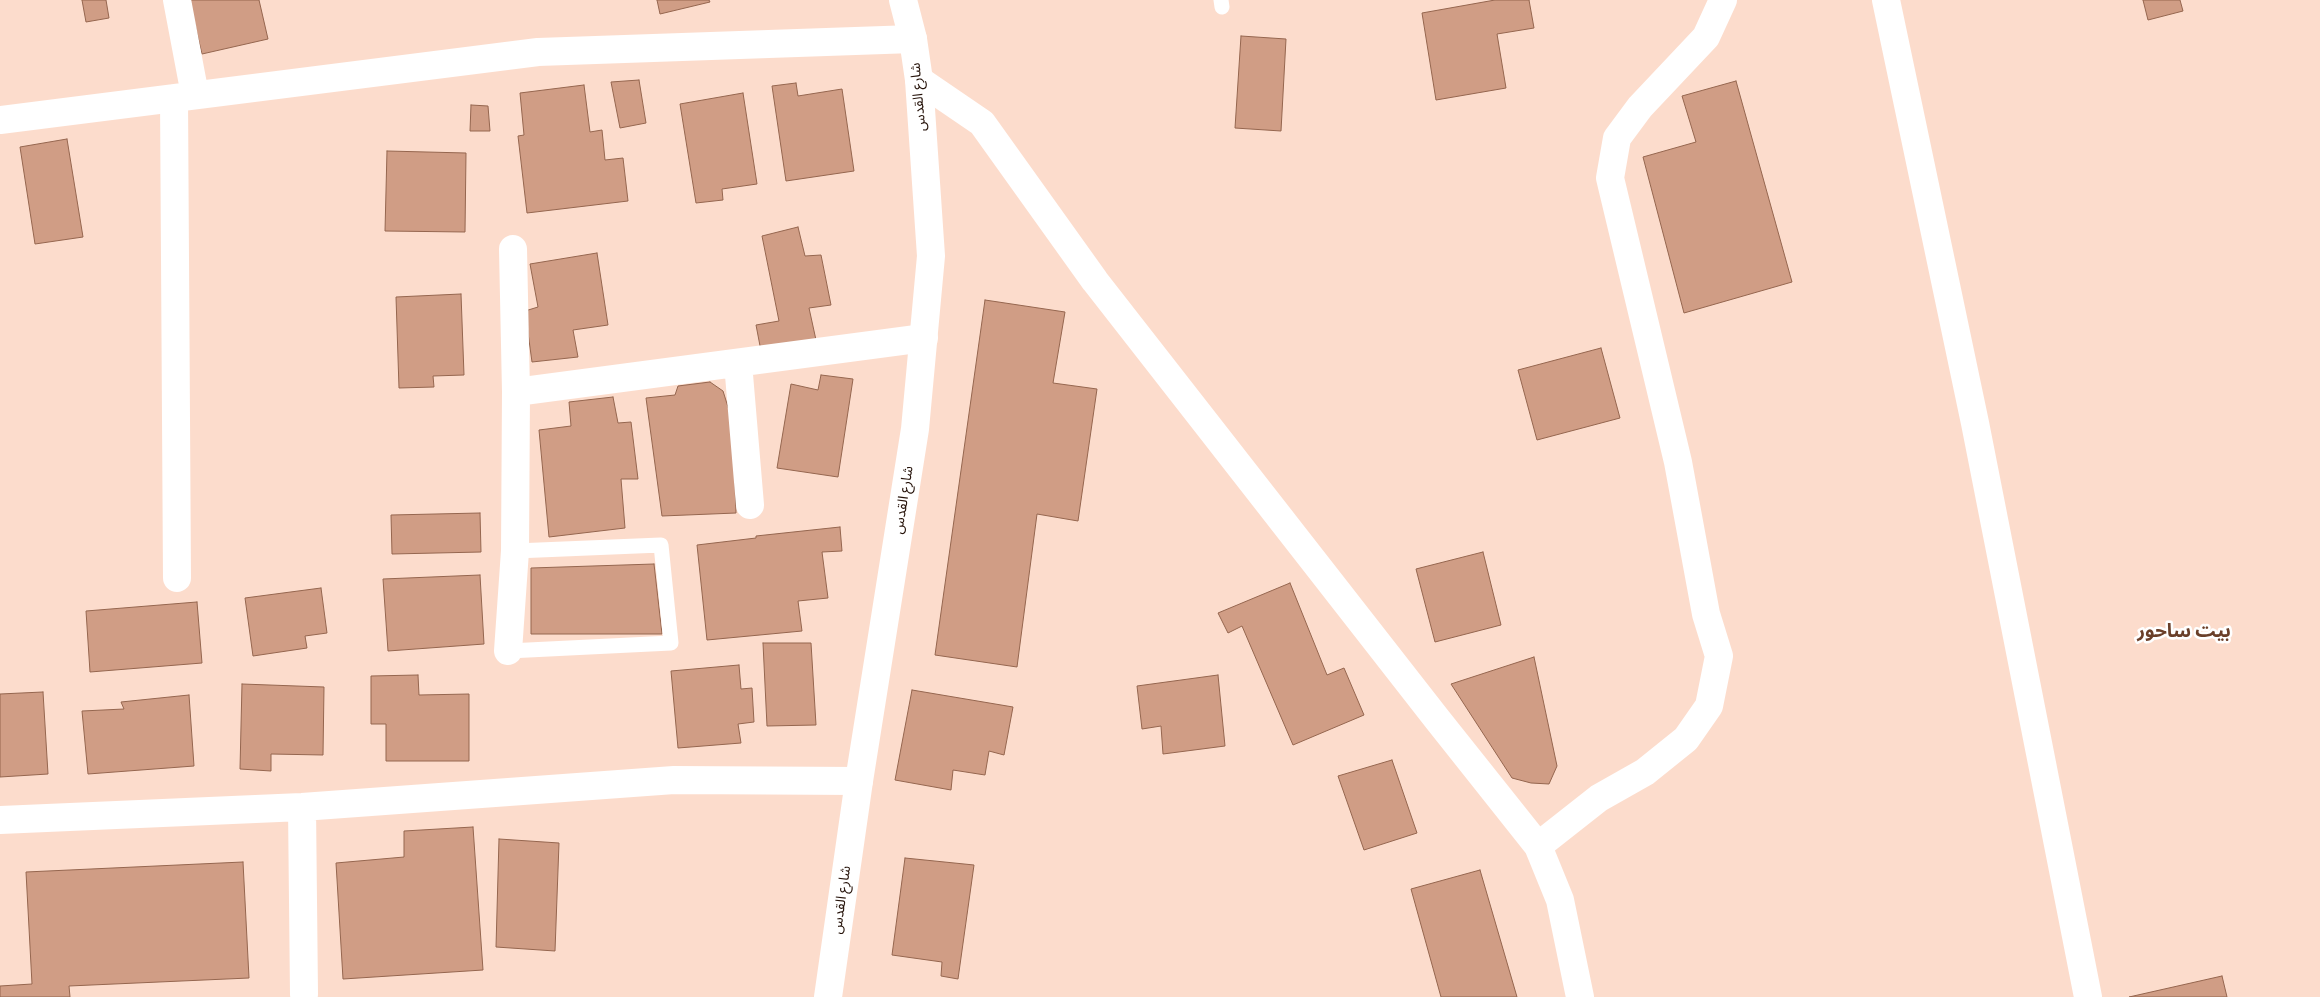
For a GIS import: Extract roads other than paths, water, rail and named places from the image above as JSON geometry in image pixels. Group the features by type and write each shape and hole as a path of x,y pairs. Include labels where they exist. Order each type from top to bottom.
{"street":[{"path":"176,578 185,96 177,0"},
{"name":"شارع القدس","path":"828,997 859,781 915,429 931,256 919,80 913,39 903,0"},
{"path":"1538,846 1598,798 1645,772 1686,739 1709,706 1719,656 1706,614 1678,462 1610,178 1617,138 1640,107 1706,37 1723,0"},
{"path":"1886,0 1976,433 2088,997"},
{"path":"0,120 538,52 913,39"},
{"path":"919,80 982,123 1096,281 1437,720 1538,846 1560,900 1580,997"},
{"path":"508,651 515,551 516,392 513,248"},
{"path":"516,392 924,338"},
{"path":"738,363 750,505"},
{"path":"0,820 302,807 674,780 859,781"},
{"path":"302,807 304,994"}],"lane":[{"path":"508,651 670,643 661,545 515,551"}],"district":[{"name":"بيت ساحور","path":"2184,632"}]}
